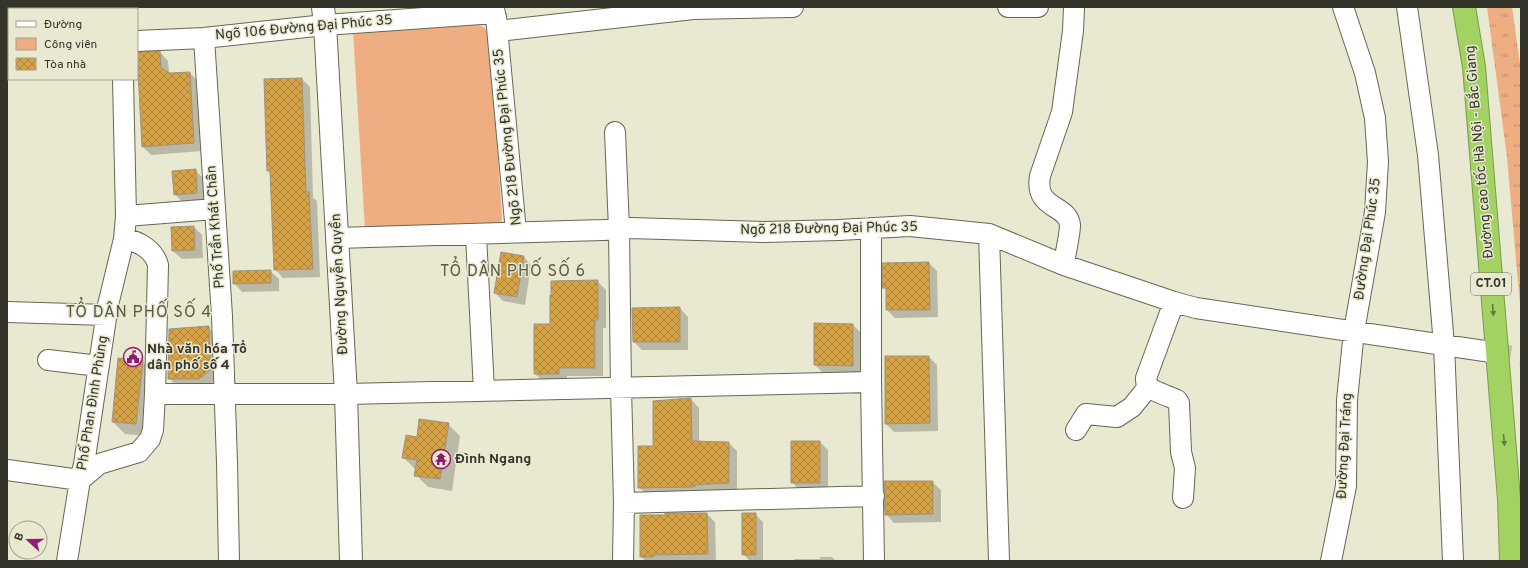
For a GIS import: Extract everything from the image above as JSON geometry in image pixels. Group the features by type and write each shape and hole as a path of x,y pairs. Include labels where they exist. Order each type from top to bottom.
{"highway":[{"name":"Đường cao tốc Hà Nội - Bắc Giang","path":"1464,7 1474,74 1512,561"}],"street":[{"name":"Ngõ 106 Đường Đại Phúc 35","path":"138,41 204,38 324,16 496,17 693,9 794,7"},
{"path":"1008,7 1038,7"},
{"path":"1064,265 1070,224 1066,216 1047,202 1038,187 1040,176 1062,112 1073,31 1074,7"},
{"name":"Đường Đại Phúc 35","path":"1343,7 1365,73 1375,118 1378,162 1374,212 1354,331"},
{"path":"1407,7 1428,155 1444,345 1453,561"},
{"name":"Đường Nguyễn Quyền","path":"324,16 346,394 351,561"},
{"name":"Ngõ 218 Đường Đại Phúc 35","path":"496,17 516,232 630,228 764,232 910,226 989,234 1064,265 1196,308 1490,352"},
{"name":"Phố Trần Khát Chân","path":"204,38 222,316 229,561"},
{"name":"Phố Phan Đình Phùng","path":"67,561 100,366 107,315 124,239 126,216 123,80"},
{"path":"615,132 619,229 620,388 624,503 623,561"},
{"path":"126,216 215,209"},
{"path":"871,228 871,382 874,561"},
{"path":"337,238 476,235 516,232"},
{"path":"989,234 999,561"},
{"path":"476,235 484,391"},
{"path":"7,470 80,480 99,464 139,452 150,439 153,430 155,394 158,265 153,253 148,249 130,240 124,239"},
{"path":"1148,386 1146,378 1174,302"},
{"path":"7,312 107,315"},
{"name":"Đường Đại Tráng","path":"1331,561 1346,486 1347,400 1354,331"},
{"path":"48,360 100,366"},
{"path":"155,394 346,394 871,382"},
{"path":"1076,430 1086,414 1117,417 1132,407 1148,386"},
{"path":"1148,386 1177,400 1179,403 1181,452 1185,468 1183,498"},
{"path":"624,503 874,496"}],"green space":[{"path":"1487,7 1512,7 1521,71 1521,316 1507,157"},
{"path":"478,25 487,30 490,40 502,217 501,225 365,230 353,31"}],"building":[{"path":"160,51 161,68 170,73 190,72 194,143 142,147 138,52"},
{"path":"302,78 306,192 309,192 313,269 274,270 270,171 267,171 264,79"},
{"path":"196,169 197,193 174,195 172,171"},
{"path":"194,226 195,250 172,251 171,227"},
{"path":"501,252 524,256 517,297 494,293"},
{"path":"929,262 930,310 886,310 886,288 882,288 882,263"},
{"path":"271,270 271,283 233,284 233,271"},
{"path":"598,280 598,320 595,320 595,368 559,368 559,374 534,374 534,324 550,324 551,281"},
{"path":"680,307 680,342 633,342 632,308"},
{"path":"814,323 853,324 853,366 814,365"},
{"path":"209,326 210,370 199,379 168,379 169,329"},
{"path":"885,356 929,356 930,423 885,424"},
{"path":"118,358 143,360 136,424 112,422"},
{"path":"691,398 692,441 729,442 729,483 695,485 695,487 638,488 638,446 653,446 653,401"},
{"path":"419,419 449,423 440,479 414,476 417,460 402,458 406,435 417,437"},
{"path":"791,441 820,441 820,483 791,483"},
{"path":"884,481 933,481 933,514 885,515"},
{"path":"665,513 707,513 708,554 653,555 653,557 640,557 640,515 665,515"},
{"path":"742,513 756,513 756,555 742,555"}],"tunnel":[{"path":"1491,352 1521,357"}],"place":[{"name":"Nhà văn hóa Tổ dân phố số 4","path":"133,357"},
{"name":"Đình Ngang","path":"441,459"}],"district":[{"name":"TỔ DÂN PHỐ SỐ 6","path":"513,272"},
{"name":"TỔ DÂN PHỐ SỐ 4","path":"139,313"}]}
